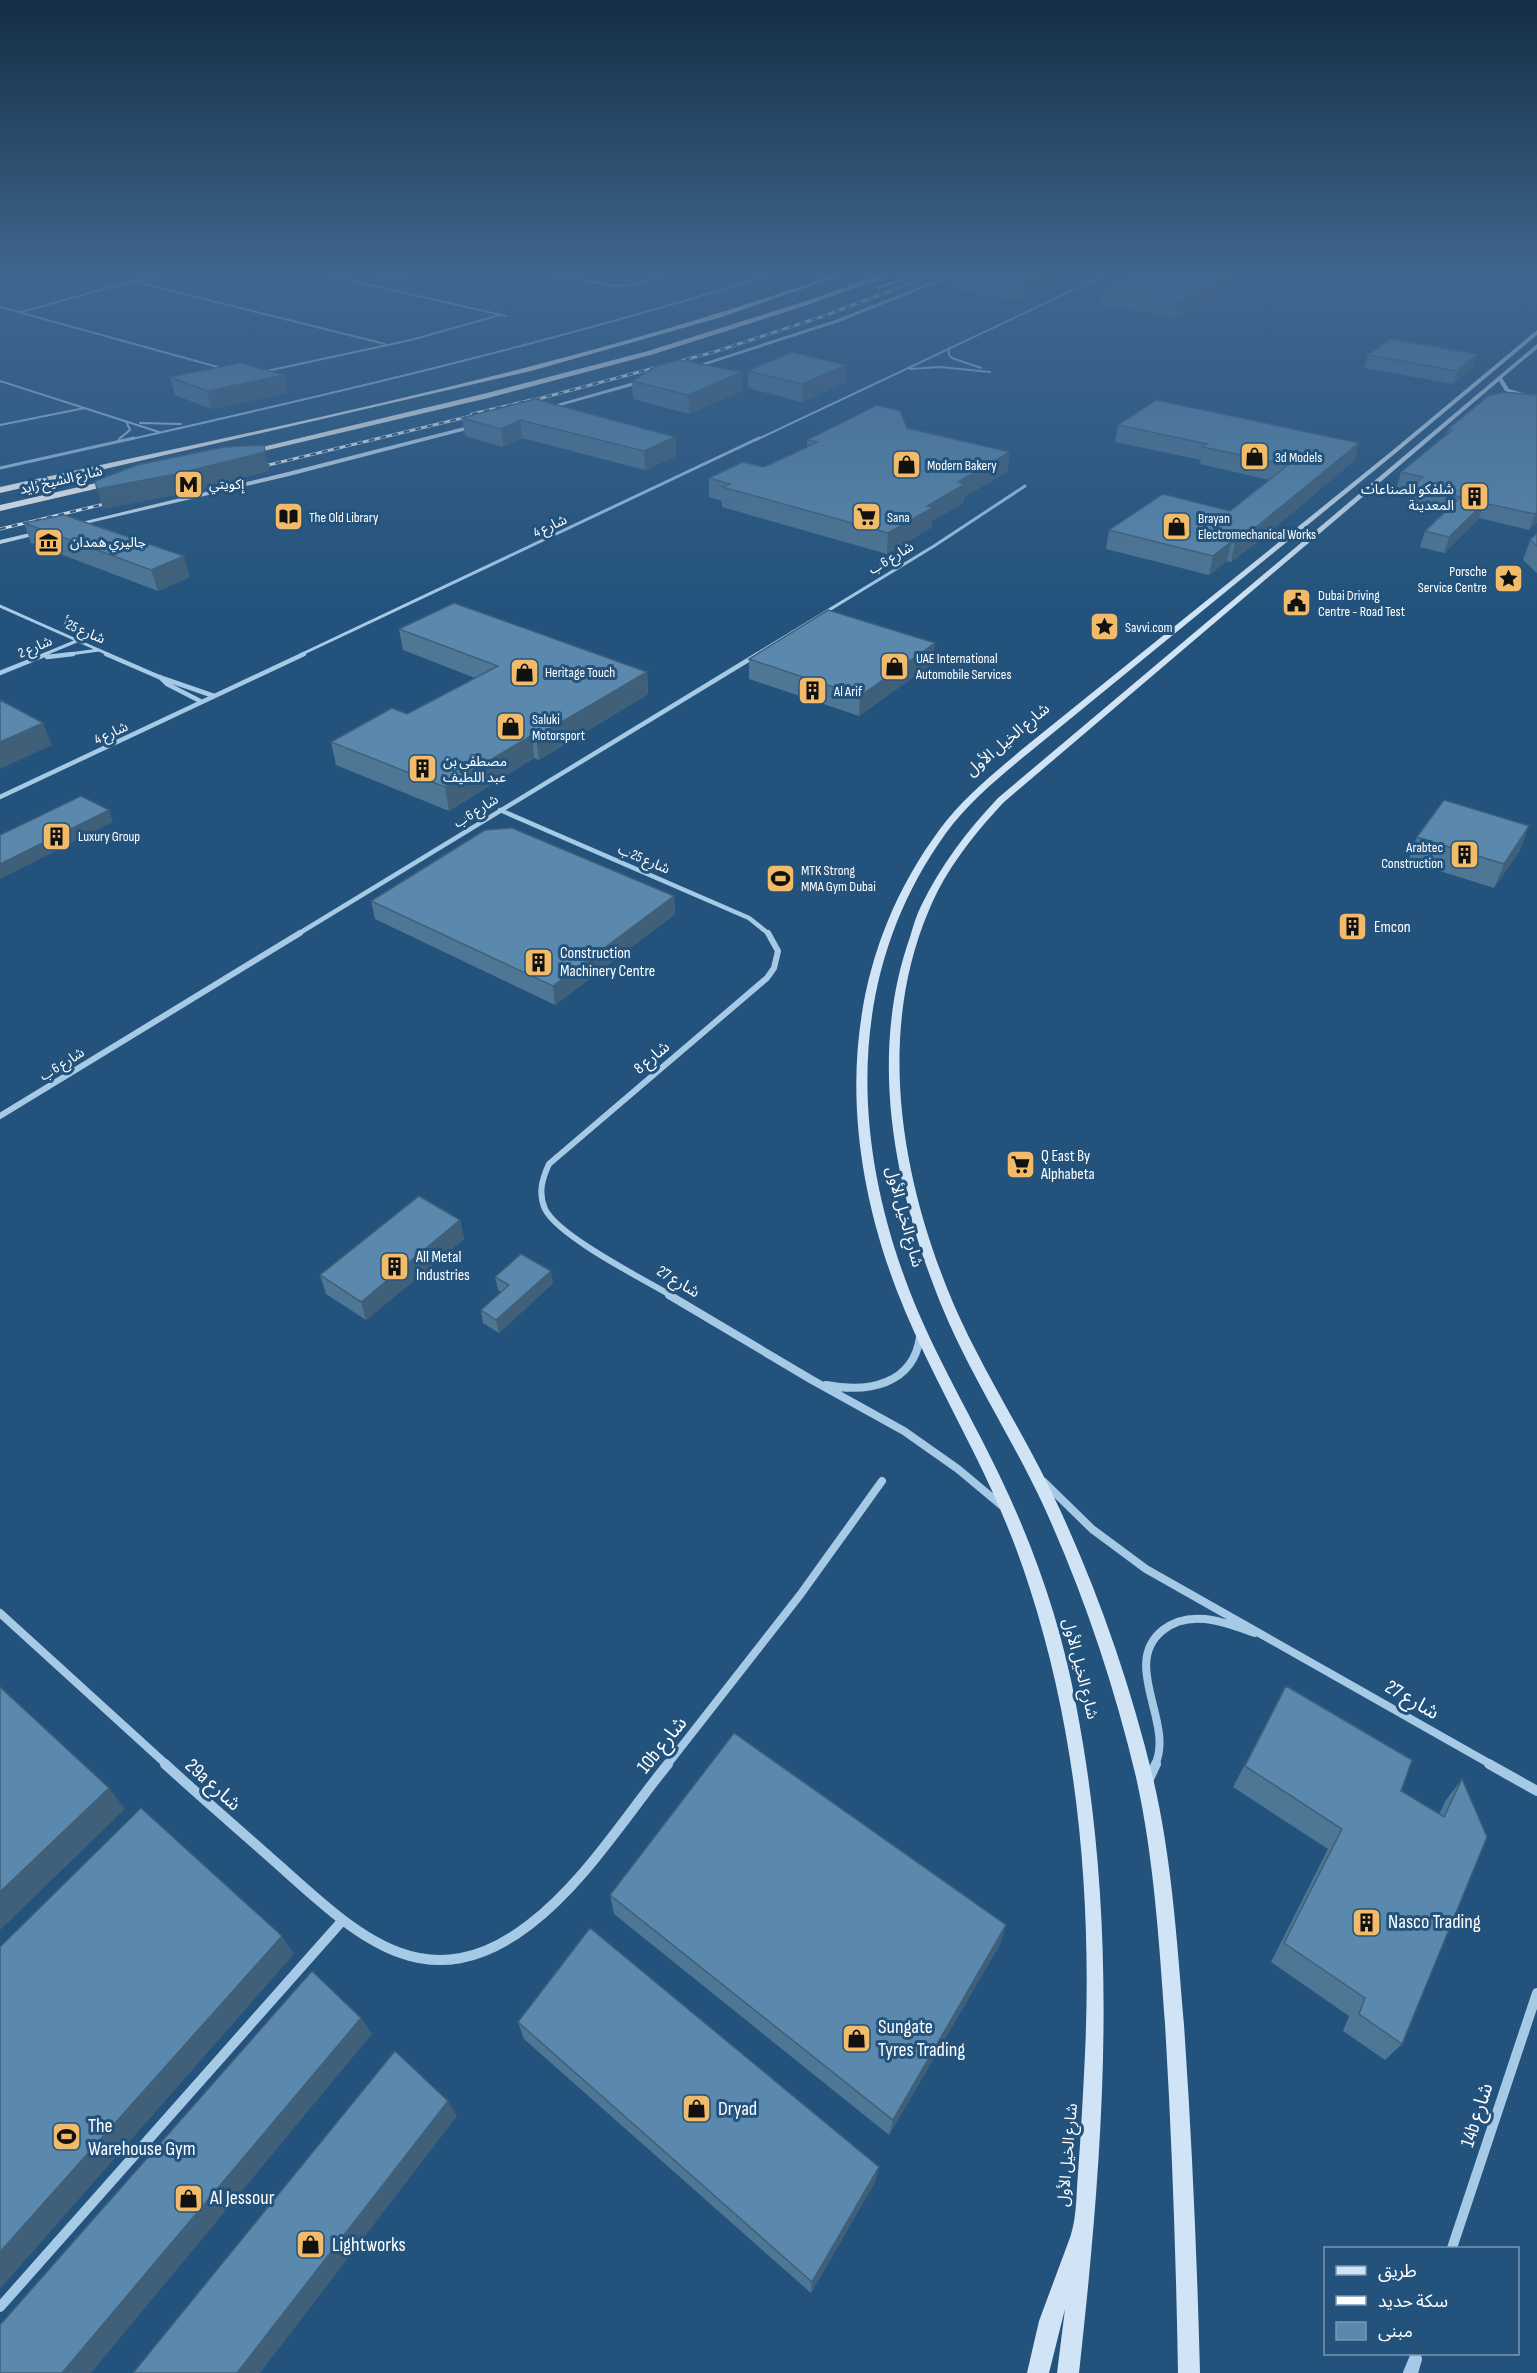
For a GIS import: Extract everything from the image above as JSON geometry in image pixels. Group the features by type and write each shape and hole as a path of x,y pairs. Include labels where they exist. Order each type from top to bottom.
{"highway":[{"name":"شارع الشيخ زايد","path":"0,490 383,404 462,384"},
{"path":"235,455 537,384"},
{"path":"196,436 294,416 383,404"},
{"path":"126,451 149,446"},
{"path":"0,478 80,461"},
{"name":"شارع الشيخ زايد","path":"0,508 133,478"},
{"path":"0,517 52,503 110,483"}],"main road":[{"path":"532,412 636,384"},
{"name":"شارع الخيل الأول","path":"1068,2373 1093,2127 1097,2029 1097,1938 1091,1853 1082,1775 1068,1702 1041,1603 1010,1513 920,1330 902,1286 876,1204 862,1129 860,1094 863,1029 874,971 892,919 916,872 960,811 1023,753 1475,384"},
{"name":"شارع الخيل الأول","path":"1189,2373 1176,2056 1163,1888 1145,1784 1130,1720 1064,1535 1029,1462 968,1348 948,1305 917,1223 895,1113 893,1049 905,965 921,918 954,856 984,818 1023,779 1494,384"},
{"path":"1503,384 1507,390 1537,399"},
{"path":"1520,403 1537,405"},
{"path":"1461,412 1479,405"},
{"path":"62,528 289,474 488,423"},
{"path":"0,542 52,530"},
{"path":"1038,2373 1056,2302 1083,2231"}],"street":[{"path":"9,384 161,432"},
{"path":"0,468 366,384"},
{"name":"شارع 4","path":"0,797 875,384"},
{"path":"0,425 40,416 59,407 63,400"},
{"path":"0,425 85,407"},
{"path":"125,420 151,425 171,425 238,415"},
{"path":"102,446 128,433 130,428 125,420"},
{"name":"شارع 6ب","path":"0,1116 934,546 1025,486"},
{"name":"شارع 25أ","path":"0,606 159,677 214,696"},
{"name":"شارع 2","path":"0,673 79,640"},
{"path":"25,662 58,654 102,650"},
{"name":"شارع 25أ","path":"159,677 167,684 202,702"},
{"name":"شارع 25ب","path":"500,810 744,915 759,923 774,938"},
{"name":"شارع 8","path":"540,1198 543,1175 558,1154 767,978 778,958 774,938"},
{"name":"شارع 27","path":"540,1198 544,1210 561,1230 931,1449 1010,1513"},
{"name":"شارع 27","path":"812,1380 846,1389 864,1389 896,1378 916,1357 920,1344 920,1330"},
{"name":"شارع 27","path":"1029,1462 1068,1508 1124,1554 1537,1791"},
{"name":"10b شارع","path":"418,1959 460,1959 480,1954 519,1933 557,1899 706,1717 837,1546 882,1481"},
{"name":"29a شارع","path":"0,1613 342,1921 368,1940 418,1959"},
{"name":"شارع 27","path":"1145,1784 1156,1769 1160,1753 1160,1736 1146,1662 1148,1649 1154,1638 1174,1622 1201,1618 1216,1620 1270,1638"},
{"path":"0,2307 342,1921"},
{"name":"14b شارع","path":"1452,2247 1537,1993"},
{"path":"1408,2373 1417,2355"},
{"path":"1413,2373 1417,2355"}],"building":[{"path":"188,384 242,384 207,391"},
{"path":"643,384 714,384 688,395"},
{"path":"1502,392 1537,395 1537,512 1535,514 1484,503 1449,537 1425,531 1461,497 1412,487 1423,477 1401,472 1452,430 1448,429 1488,396"},
{"path":"535,399 675,437 644,451 520,420 501,429 462,418"},
{"path":"1156,400 1359,443 1260,524 1213,556 1109,530 1163,494 1230,511 1288,465 1203,447 1207,444 1118,425"},
{"path":"877,405 900,411 907,428 1010,452 958,482 965,484 927,506 934,507 888,533 722,487 730,484 709,478 743,462 763,467 771,464 817,442 807,440"},
{"path":"264,445 265,452 176,474 97,489 95,481 137,465 224,447"},
{"path":"64,515 184,556 151,570 24,523"},
{"path":"1537,533 1537,546 1530,540"},
{"path":"454,603 647,672 536,737 532,735 445,787 331,742 392,708 407,714 498,666 399,629"},
{"path":"828,610 935,643 860,696 749,659"},
{"path":"0,700 43,723 0,742"},
{"path":"81,796 109,810 0,864 0,835"},
{"path":"1444,800 1529,826 1504,864 1417,837"},
{"name":"Construction Machinery Centre","path":"512,828 674,896 553,986 371,901 485,830"},
{"path":"419,1196 460,1220 361,1302 320,1275"},
{"path":"521,1254 551,1271 496,1320 481,1310 509,1285 495,1277"},
{"name":"Nasco Trading","path":"1286,1686 1412,1760 1401,1791 1444,1817 1462,1779 1487,1837 1402,2044 1359,2014 1365,1998 1284,1943 1342,1829 1245,1766"},
{"path":"0,1687 109,1788 0,1892"},
{"name":"Sungate Tyres Trading","path":"734,1733 1006,1925 893,2120 610,1895"},
{"name":"The Warehouse Gym","path":"141,1808 282,1936 0,2252 0,1947"},
{"name":"Dryad","path":"590,1928 879,2167 812,2282 518,2022"},
{"name":"Al Jessour","path":"312,1971 361,2018 62,2373 0,2373 0,2325"},
{"name":"Lightworks","path":"395,2051 448,2101 237,2373 133,2373"}],"railway":[{"path":"523,403 595,384"},
{"path":"472,414 531,400"},
{"path":"252,469 479,414"},
{"path":"0,529 117,501"}],"place":[{"name":"3d Models","path":"1254,457"},
{"name":"Modern Bakery","path":"906,465"},
{"name":"إكويتي","path":"188,484"},
{"name":"شلفكو للصناعات المعدينة","path":"1475,497"},
{"name":"The Old Library","path":"288,517"},
{"name":"Sana","path":"866,517"},
{"name":"Brayan Electromechanical Works","path":"1177,526"},
{"name":"جاليري همدان","path":"49,542"},
{"name":"Porsche Service Centre","path":"1508,579"},
{"name":"Dubai Driving Centre - Road Test","path":"1297,603"},
{"name":"Savvi.com","path":"1104,627"},
{"name":"UAE International Automobile Services","path":"895,666"},
{"name":"Heritage Touch","path":"524,672"},
{"name":"Al Arif","path":"813,691"},
{"name":"Saluki Motorsport","path":"511,727"},
{"name":"مصطفي بن عبد اللطيف","path":"422,769"},
{"name":"Luxury Group","path":"57,836"},
{"name":"Arabtec Construction","path":"1464,855"},
{"name":"MTK Strong MMA Gym Dubai","path":"780,878"},
{"name":"Emcon","path":"1353,927"},
{"name":"Construction Machinery Centre","path":"539,962"},
{"name":"Q East By Alphabeta","path":"1020,1165"},
{"name":"All Metal Industries","path":"395,1266"},
{"name":"Nasco Trading","path":"1367,1922"},
{"name":"Sungate Tyres Trading","path":"857,2039"},
{"name":"Dryad","path":"697,2109"},
{"name":"The Warehouse Gym","path":"67,2137"},
{"name":"Al Jessour","path":"189,2198"},
{"name":"Lightworks","path":"311,2245"}]}
